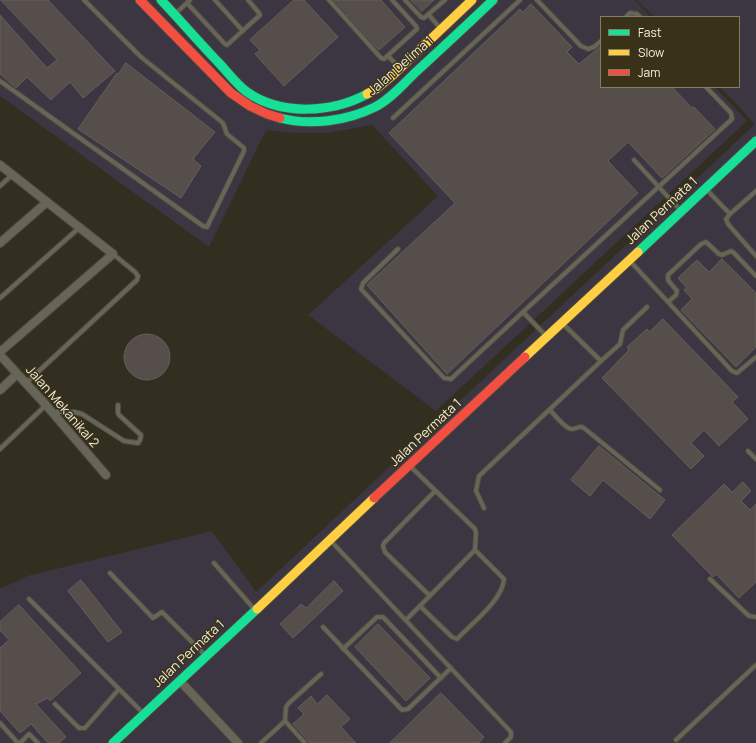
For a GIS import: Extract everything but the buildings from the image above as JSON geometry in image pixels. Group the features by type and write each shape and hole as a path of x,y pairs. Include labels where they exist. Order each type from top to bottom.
{"street":[{"name":"Jalan Delima 1","path":"140,0 191,55 234,96 270,116 292,121 321,121 348,117 377,106 395,92 493,0"},
{"name":"Jalan Delima 1","path":"161,0 242,88 252,96 268,103 285,107 323,109 341,105 366,95 385,82 472,0"},
{"path":"191,55 202,44"},
{"name":"Jalan Permata 1","path":"113,743 756,141"},
{"path":"0,165 113,254 0,352"},
{"path":"0,243 47,202"},
{"name":"Jalan Mekanikal 2","path":"0,355 46,405 106,475"},
{"path":"0,390 17,374"},
{"path":"180,681 238,743"}],"lane":[{"path":"0,80 203,226 207,227 241,158 244,148 227,134 222,123 142,57 84,0"},
{"path":"215,0 243,31"},
{"path":"174,14 188,1 224,44 229,44 260,15 248,0"},
{"path":"329,0 381,58 384,59 417,29 416,26 392,0"},
{"path":"406,0 421,17 424,18 445,0"},
{"path":"394,118 520,0"},
{"path":"537,0 581,46 588,49 594,47 600,41"},
{"path":"627,16 630,13 637,14 639,16"},
{"path":"428,16 441,29"},
{"path":"388,56 400,68"},
{"path":"398,250 363,283 361,290 444,378 450,379 732,119 731,113 707,88"},
{"path":"634,160 681,211"},
{"path":"0,186 13,175"},
{"path":"705,189 730,214"},
{"path":"756,190 726,219 728,224 756,256"},
{"path":"0,298 79,228"},
{"path":"668,302 676,295 677,291 668,280 668,274 701,244 706,242 719,254 731,251 734,253 756,276"},
{"path":"26,383 137,280 138,276 135,272 113,254"},
{"path":"629,260 732,371 737,373 740,372 756,357"},
{"path":"484,508 476,491 479,476 620,344 624,330 647,307"},
{"path":"523,312 547,337"},
{"path":"562,323 601,361"},
{"path":"52,412 74,412 82,414 124,441 138,443 141,435 119,415 118,404"},
{"path":"0,449 46,405"},
{"path":"550,410 567,428 571,429 580,426 584,428 660,490"},
{"path":"748,451 756,458"},
{"path":"406,620 475,550 476,533 474,529 409,466"},
{"path":"430,596 385,552 383,546 384,543 435,491"},
{"path":"330,540 511,732 511,737 505,743"},
{"path":"420,606 452,637 457,639 496,600 504,583 504,579 475,550"},
{"path":"214,563 256,610"},
{"path":"110,573 154,618 162,612 207,656"},
{"path":"710,579 750,616 756,617"},
{"path":"29,599 144,714"},
{"path":"343,649 377,617 383,617 441,678"},
{"path":"323,627 402,710 408,709 451,668"},
{"path":"676,740 756,665"},
{"path":"305,743 285,721 286,707 321,674"},
{"path":"55,704 79,728 85,728 119,689"},
{"path":"261,743 285,721"},
{"path":"0,723 19,743 29,734 38,743"}],"shaded area":[{"path":"0,0 635,0 650,16 600,16 600,88 716,88 747,121 436,411 308,315 438,196 372,125 328,133 296,133 266,130 209,247 0,96"},
{"path":"637,0 756,0 756,743 0,743 0,589 27,576 212,531 256,592 755,124 721,88 740,88 740,16 653,16"}],"traffic: fast":[{"path":"161,0 239,85 260,100 275,105 307,109 338,105 367,94"},
{"path":"280,118 304,122 328,121 353,116 381,104 493,0"},
{"path":"638,252 756,141"},
{"path":"113,743 257,609"}],"traffic: slow":[{"path":"367,94 376,89 394,74 472,0"},
{"path":"525,357 638,252"},
{"path":"257,609 374,498"}],"traffic: jam":[{"path":"140,0 231,93 250,106 280,118"},
{"path":"374,498 525,357"}]}
